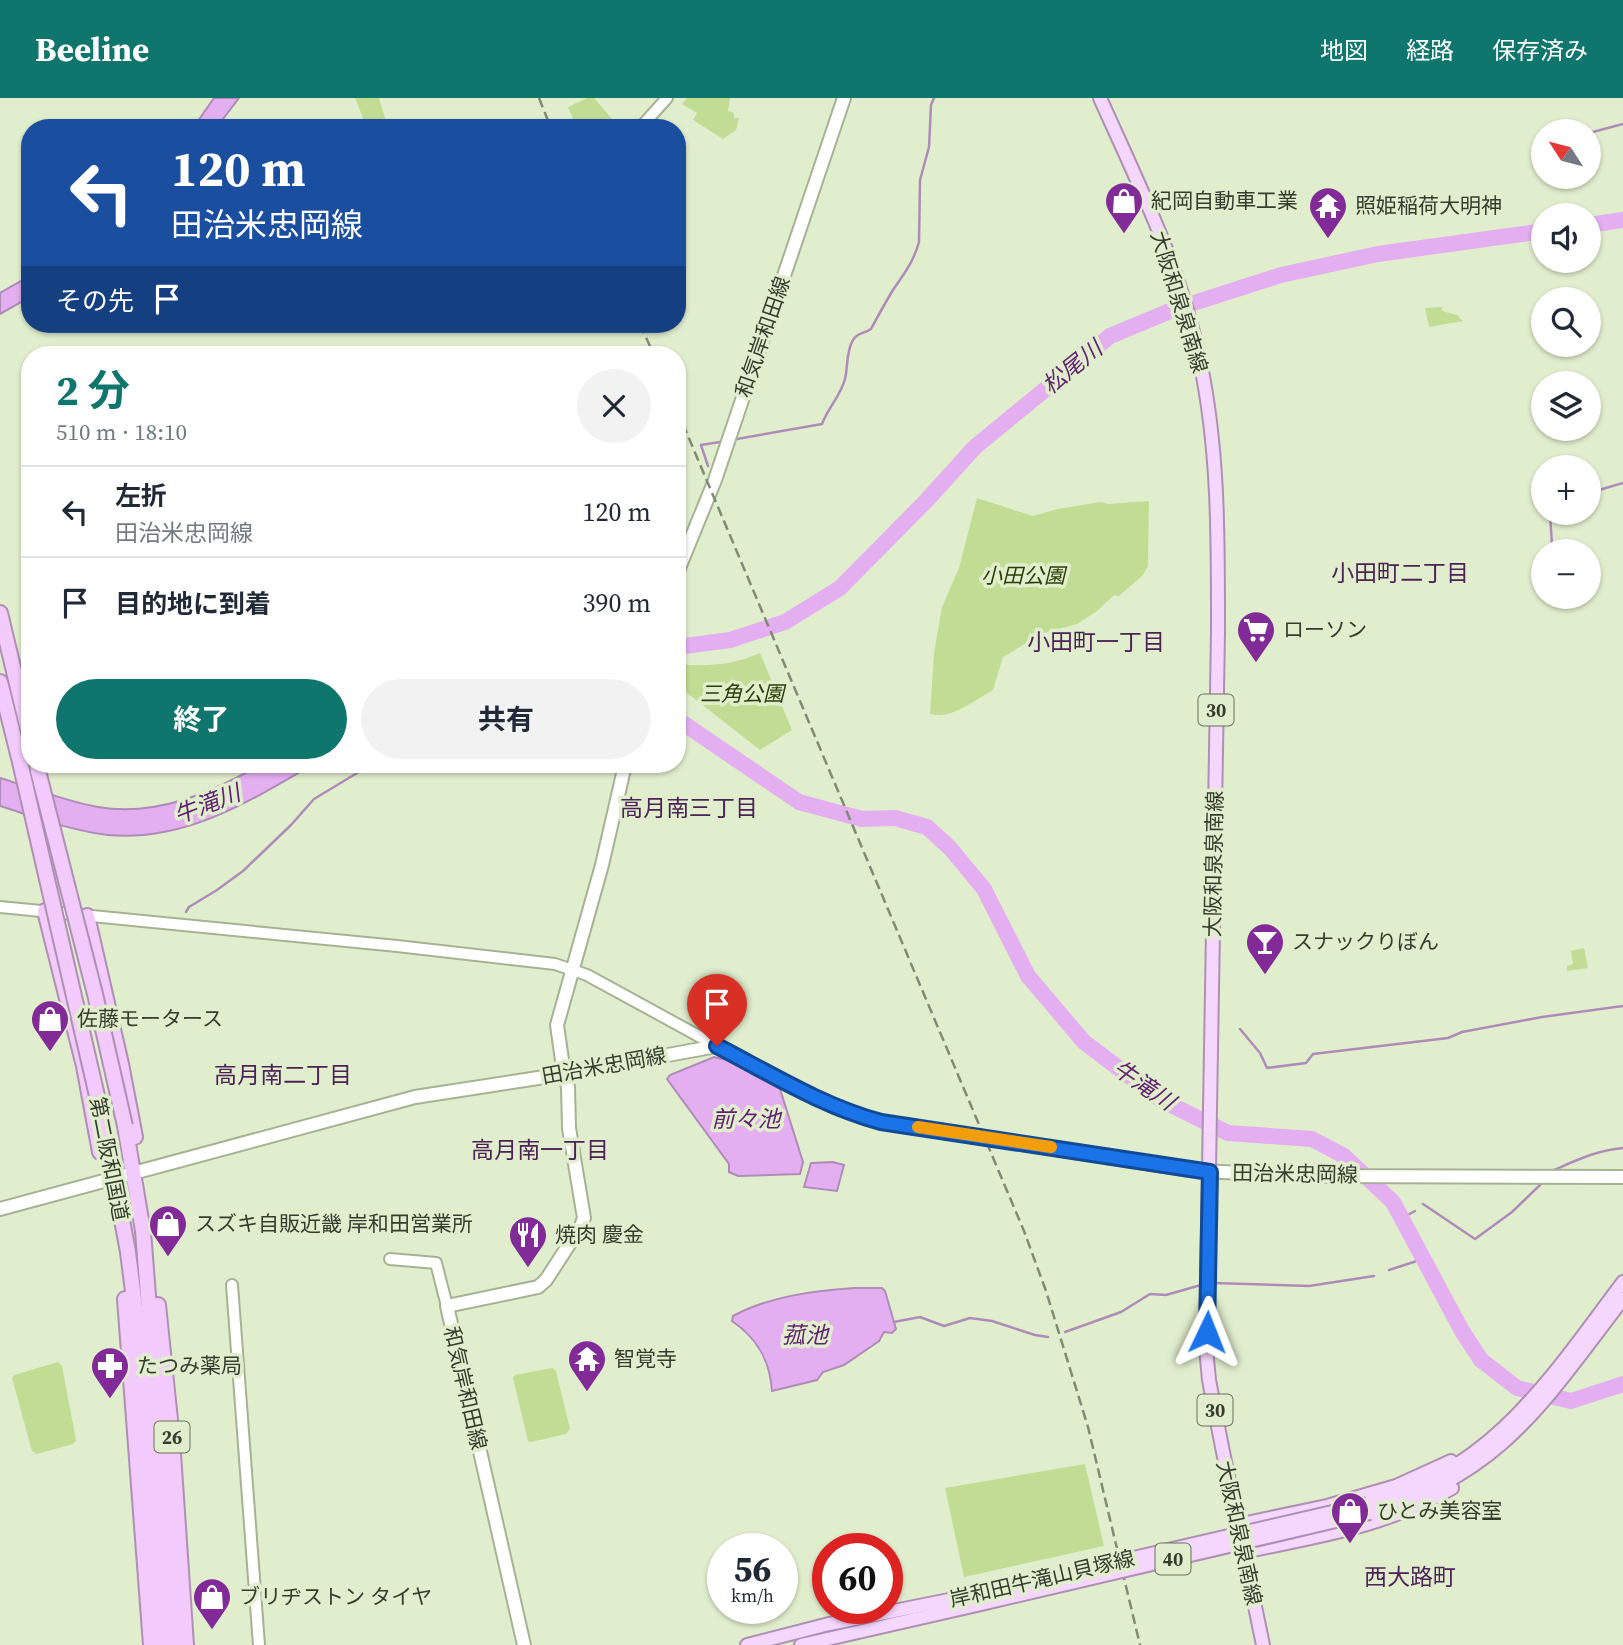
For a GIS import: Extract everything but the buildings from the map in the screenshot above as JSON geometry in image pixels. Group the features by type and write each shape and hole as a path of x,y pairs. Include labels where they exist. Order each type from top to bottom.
{"highway":[{"path":"0,613 21,700"},
{"name":"第二阪和国道","path":"0,682 21,766"},
{"name":"第二阪和国道","path":"23,773 106,1135 147,1355 175,1645"},
{"name":"第二阪和国道","path":"38,773 95,995 125,1126 143,1231 163,1645"},
{"name":"26","path":"44,911 84,1066 100,1155 112,1172"},
{"name":"26","path":"88,916 136,1142 138,1156 134,1174"},
{"name":"26","path":"143,1231 157,1293 172,1439 186,1645"},
{"name":"26","path":"128,1252 125,1302 151,1645"}],"main road":[{"name":"和気岸和田線","path":"686,551 715,480 844,98"},
{"name":"大阪和泉泉南線","path":"1100,98 1162,240 1190,323 1200,359 1215,456 1219,522 1206,1348 1209,1380 1263,1645"},
{"name":"和気岸和田線","path":"524,1645 447,1306 538,1287 546,1280 584,1218 569,1128 568,1087 557,1025 602,865 623,773"},
{"name":"田治米忠岡線","path":"0,1209 112,1172 134,1174 415,1097 564,1074 717,1046 839,1109 881,1122 1210,1172 1325,1176 1623,1177"},
{"name":"岸和田牛滝山貝塚線","path":"1562,1371 1623,1282"},
{"name":"岸和田牛滝山貝塚線","path":"802,1645 976,1600 1368,1508 1478,1458 1518,1430 1531,1409 1623,1299"},
{"path":"1237,1525 1327,1506 1396,1486 1452,1460 1478,1458"},
{"path":"1243,1552 1370,1524 1408,1511 1462,1482 1478,1458"},
{"name":"岸和田牛滝山貝塚線","path":"747,1645 829,1624 976,1600"}],"street":[{"path":"648,119 667,98"},
{"path":"0,907 421,948 555,964 573,969 717,1046"},
{"path":"390,1259 436,1263 447,1306"},
{"path":"232,1285 258,1645"}],"green space":[{"path":"355,98 379,98 385,119 363,119"},
{"path":"587,98 594,98 612,119 573,119 568,107"},
{"path":"687,98 730,98 728,111 734,113 734,118 739,118 736,130 723,139 693,120 697,113 682,104"},
{"path":"1442,307 1442,311 1457,315 1463,321 1429,327 1425,308"},
{"name":"小田公園","path":"977,498 1033,516 1101,502 1109,504 1149,501 1148,566 1143,575 1119,596 1114,595 1097,611 1077,624 1041,634 1003,657 993,690 954,712 930,714 934,653 942,607 959,568"},
{"name":"三角公園","path":"760,653 792,730 760,750 686,692 686,664 720,664"},
{"path":"1584,948 1588,968 1567,971 1567,966 1573,964 1571,951"},
{"path":"58,1362 62,1366 76,1440 73,1444 37,1454 32,1451 12,1378 14,1375"},
{"path":"552,1368 556,1371 570,1429 566,1434 531,1442 528,1441 513,1378 515,1375"},
{"path":"1085,1464 1104,1546 964,1577 945,1488"}],"water":[{"path":"214,98 239,98 223,119 199,119"},
{"path":"21,281 21,302 0,314 0,293"},
{"path":"245,773 298,773 215,817 189,826 136,836 94,833 0,806 0,778 60,798 119,809 161,805 222,785"},
{"name":"前々池","path":"714,1057 727,1060 780,1089 803,1162 800,1174 738,1176 729,1172 729,1164 667,1079 670,1075"},
{"path":"833,1162 844,1165 837,1191 804,1187 811,1163"},
{"name":"菰池","path":"854,1288 882,1288 896,1329 892,1333 884,1332 879,1341 844,1365 823,1372 817,1380 772,1391 761,1351 749,1335 732,1321 733,1316 777,1299"}],"waterway":[{"path":"737,439 822,424 843,385 853,340 871,329 917,249 920,180 929,147 931,105 934,98"},
{"path":"1601,130 1623,124"},
{"name":"松尾川","path":"1601,223 1623,220"},
{"name":"松尾川","path":"686,646 730,640 785,622 840,588 975,447 1110,336 1175,309 1281,275 1378,254 1531,233"},
{"path":"708,466 701,445 720,442"},
{"path":"1601,489 1623,483"},
{"path":"1551,525 1552,539"},
{"name":"牛滝川","path":"686,725 799,802 862,819 895,818 927,827 950,848 984,889 1028,976 1084,1042 1161,1100 1228,1133 1312,1139 1344,1156 1393,1202 1462,1331 1481,1360 1517,1388 1571,1401 1623,1384"},
{"path":"186,912 189,907 243,871 314,799 357,773"},
{"path":"1240,1029 1260,1053 1267,1068 1306,1063 1313,1054 1448,1038 1462,1032 1542,1017 1623,1006"},
{"path":"1554,1170 1596,1153 1623,1148"},
{"path":"1423,1204 1475,1239 1512,1212 1543,1182"},
{"path":"1402,1218 1415,1211"},
{"path":"1389,1270 1423,1259"},
{"path":"1213,1283 1309,1286 1374,1276"},
{"path":"1065,1332 1121,1312 1150,1294 1166,1295 1201,1285"},
{"path":"894,1322 920,1317 944,1326 970,1318 992,1321 1048,1337"}],"railway":[{"path":"539,98 547,119"},
{"path":"644,333 650,346"},
{"path":"686,431 1024,1231 1046,1291 1088,1427 1140,1645"}],"slow traffic":[{"path":"918,1127 1051,1147"}],"place":[{"name":"紀岡自動車工業","path":"1124,235"},
{"name":"照姫稲荷大明神","path":"1328,240"},
{"name":"ローソン","path":"1256,664"},
{"name":"スナックりぼん","path":"1265,976"},
{"name":"佐藤モータース","path":"50,1053"},
{"name":"スズキ自販近畿 岸和田営業所","path":"168,1258"},
{"name":"焼肉 慶金","path":"528,1269"},
{"name":"智覚寺","path":"587,1393"},
{"name":"たつみ薬局","path":"110,1400"},
{"name":"ひとみ美容室","path":"1350,1545"},
{"name":"ブリヂストン タイヤ","path":"212,1631"}],"district":[{"name":"小田町二丁目","path":"1400,573"},
{"name":"小田町一丁目","path":"1096,642"},
{"name":"高月南三丁目","path":"689,808"},
{"name":"高月南二丁目","path":"283,1075"},
{"name":"高月南一丁目","path":"540,1150"},
{"name":"西大路町","path":"1410,1577"}],"route":[{"path":"717,1046 839,1109 881,1122 1210,1172 1207,1332"}]}
